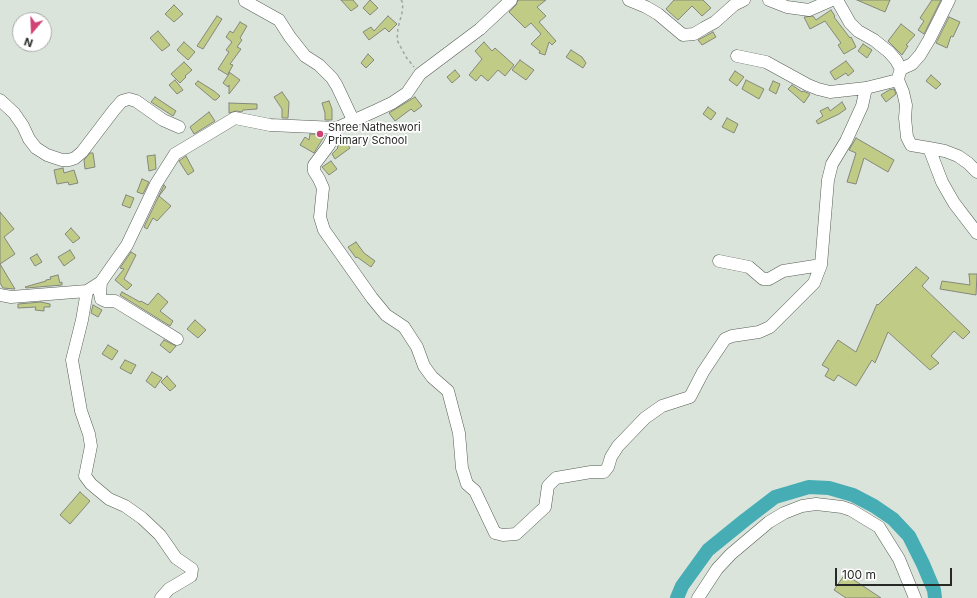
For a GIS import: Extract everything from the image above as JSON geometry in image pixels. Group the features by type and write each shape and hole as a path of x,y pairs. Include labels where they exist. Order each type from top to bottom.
{"street":[{"path":"0,295 11,297 87,291 100,282 127,245 156,184 174,154 235,118 270,124 337,128 392,102 407,93 420,75 480,28 511,0"},
{"path":"629,0 658,14 683,35 694,34 715,22 734,5 744,0"},
{"path":"769,0 787,7 809,10 832,0"},
{"path":"837,0 850,23 889,52 896,60 906,105 905,118 907,137 911,145 945,151 958,156 968,162 977,172"},
{"path":"737,56 766,62 808,85 824,91 830,92 866,88 900,75 912,64 920,55 929,40 949,0"},
{"path":"245,1 279,20 305,56 319,65 332,78 353,120"},
{"path":"337,128 329,145 314,165 314,171 322,188 320,217 324,230 372,298 386,315 404,327 417,347 424,366 432,377 448,391 459,433 462,468 467,484 475,491 495,533 503,535 516,534 545,507 548,486 556,478 591,472 604,472 618,446 645,418 662,406 690,397 702,372 725,339 732,336 759,332 770,327 814,283 821,266 828,180 832,164 846,141 862,106 866,88"},
{"path":"0,100 14,113 36,148 47,155 62,160 75,158 82,152 114,110 122,101 129,99 136,101 163,120 179,127"},
{"path":"929,148 942,182 954,203 977,233"},
{"path":"719,261 748,267 763,279 769,279 783,271 821,266"},
{"path":"100,282 101,299 105,301 115,301 177,339"},
{"path":"87,291 82,320 72,360 81,411 89,434 90,446 85,476 91,484 109,499 124,506 142,518 160,535 176,558 192,569 190,576 169,589 160,598"},
{"path":"698,598 717,569 731,554 769,522 784,513 802,506 816,504 842,507 851,510 879,527 898,559 915,598"}],"path":[{"path":"401,0 403,3 397,40 406,56 420,75"}],"building":[{"path":"341,0 353,0 358,6 351,11"},
{"path":"370,0 378,8 370,15 363,8"},
{"path":"518,0 546,0 537,7 546,16 539,22 556,41 552,45 549,42 545,55 539,53 540,51 531,44 541,34 531,23 525,28 509,12 516,5"},
{"path":"674,0 703,0 711,8 702,16 692,6 678,20 666,9"},
{"path":"857,0 890,0 885,12"},
{"path":"932,0 941,0 924,34 918,30 924,21 920,18"},
{"path":"174,5 183,14 174,22 165,14"},
{"path":"831,10 835,16 834,17 850,38 851,37 856,47 844,54 838,45 841,43 825,21 810,29 804,17 813,16 816,20"},
{"path":"217,16 222,19 203,49 197,46"},
{"path":"388,16 397,24 389,32 385,28 369,40 363,32 371,27 374,31"},
{"path":"949,17 960,22 953,37 951,36 947,48 936,43"},
{"path":"240,22 247,26 240,38 242,40 237,47 241,49 230,64 233,65 228,75 218,69 229,52 226,50 232,42 226,37 230,31 233,33"},
{"path":"901,24 915,35 906,45 908,46 902,55 888,41"},
{"path":"158,31 170,45 162,51 150,38"},
{"path":"713,32 716,37 702,45 698,40"},
{"path":"184,42 195,52 188,60 177,50"},
{"path":"484,42 492,51 495,48 514,65 505,76 498,70 488,81 481,75 476,81 469,75 482,59 475,51"},
{"path":"863,44 872,50 867,58 858,51"},
{"path":"571,50 582,57 586,63 583,68 566,57"},
{"path":"368,54 374,60 366,68 361,63"},
{"path":"520,60 534,70 526,80 512,70"},
{"path":"846,61 854,71 848,76 846,73 835,80 830,72"},
{"path":"184,62 192,70 180,83 171,74"},
{"path":"455,70 460,76 452,83 447,77"},
{"path":"735,71 744,77 737,86 729,80"},
{"path":"229,72 240,80 229,94 229,85 228,87 223,83"},
{"path":"931,75 941,84 936,89 926,81"},
{"path":"175,80 183,90 177,94 169,85"},
{"path":"746,80 764,89 759,99 742,89"},
{"path":"198,81 220,96 214,100 195,84"},
{"path":"773,81 780,84 776,94 769,90"},
{"path":"792,85 802,92 803,91 810,94 804,103 788,89"},
{"path":"894,89 896,94 886,102 881,95"},
{"path":"282,92 289,102 288,118 282,118 282,109 274,97"},
{"path":"155,97 176,111 173,116 151,102"},
{"path":"415,97 422,106 414,112 411,109 395,121 389,113"},
{"path":"329,101 332,109 332,120 325,120 325,113 322,103"},
{"path":"842,102 846,109 818,124 816,121 823,116 820,111 828,107 830,111"},
{"path":"229,103 257,104 257,109 229,113"},
{"path":"708,107 716,113 711,120 703,114"},
{"path":"209,112 215,121 194,134 190,127"},
{"path":"727,118 738,124 734,133 722,127"},
{"path":"310,134 325,135 314,153 300,145 305,137 309,140"},
{"path":"856,138 894,160 888,172 864,158 856,184 847,182 856,153 849,150"},
{"path":"345,141 350,148 335,159 332,154 338,148 337,147"},
{"path":"90,153 93,153 95,167 85,169 84,160"},
{"path":"155,155 156,169 149,171 147,156"},
{"path":"186,156 194,171 188,175 179,161"},
{"path":"331,161 337,169 329,175 322,167"},
{"path":"63,168 64,173 74,170 78,183 69,185 68,182 57,184 54,170"},
{"path":"142,179 149,182 143,194 137,192"},
{"path":"164,185 166,187 159,196 171,206 157,221 153,218 147,229 144,227"},
{"path":"126,195 134,198 130,208 122,205"},
{"path":"0,212 14,229 4,237 15,254 0,264"},
{"path":"71,228 80,238 73,243 65,234"},
{"path":"356,242 364,253 375,261 371,267 357,257 356,258 348,247"},
{"path":"70,250 75,258 64,266 58,257"},
{"path":"131,252 136,255 124,279 132,285 127,290 115,280 124,269 120,268"},
{"path":"37,254 42,262 35,266 30,258"},
{"path":"0,264 15,289 3,288 0,283"},
{"path":"916,267 929,278 922,286 970,332 963,339 954,331 931,356 939,363 930,370 888,332 875,363 872,360 856,386 838,375 834,381 825,376 829,369 822,365 838,340 856,352 877,304 878,305"},
{"path":"969,274 977,274 976,295 940,289 942,281 970,285"},
{"path":"58,275 62,285 25,287 46,281 51,279 50,277"},
{"path":"122,292 148,305 158,293 168,302 160,311 173,321 170,326 120,295"},
{"path":"41,302 50,304 50,307 44,307 44,311 35,310 36,307 18,308 18,304"},
{"path":"93,305 102,310 98,317 91,313"},
{"path":"195,320 206,330 198,338 187,329"},
{"path":"164,340 176,346 170,353 160,345"},
{"path":"108,345 118,351 112,360 102,354"},
{"path":"125,360 136,365 131,374 120,368"},
{"path":"152,372 162,378 155,388 146,381"},
{"path":"167,376 176,386 170,391 161,382"},
{"path":"80,492 90,501 70,524 60,515"},
{"path":"845,574 881,598 846,598 834,590"}],"waterway":[{"path":"677,598 682,586 708,550 775,497 809,487 829,488 853,495 874,506 893,519 909,536 934,590 935,598"}],"place":[{"name":"Shree Natheswori Primary School","path":"320,134"}]}
